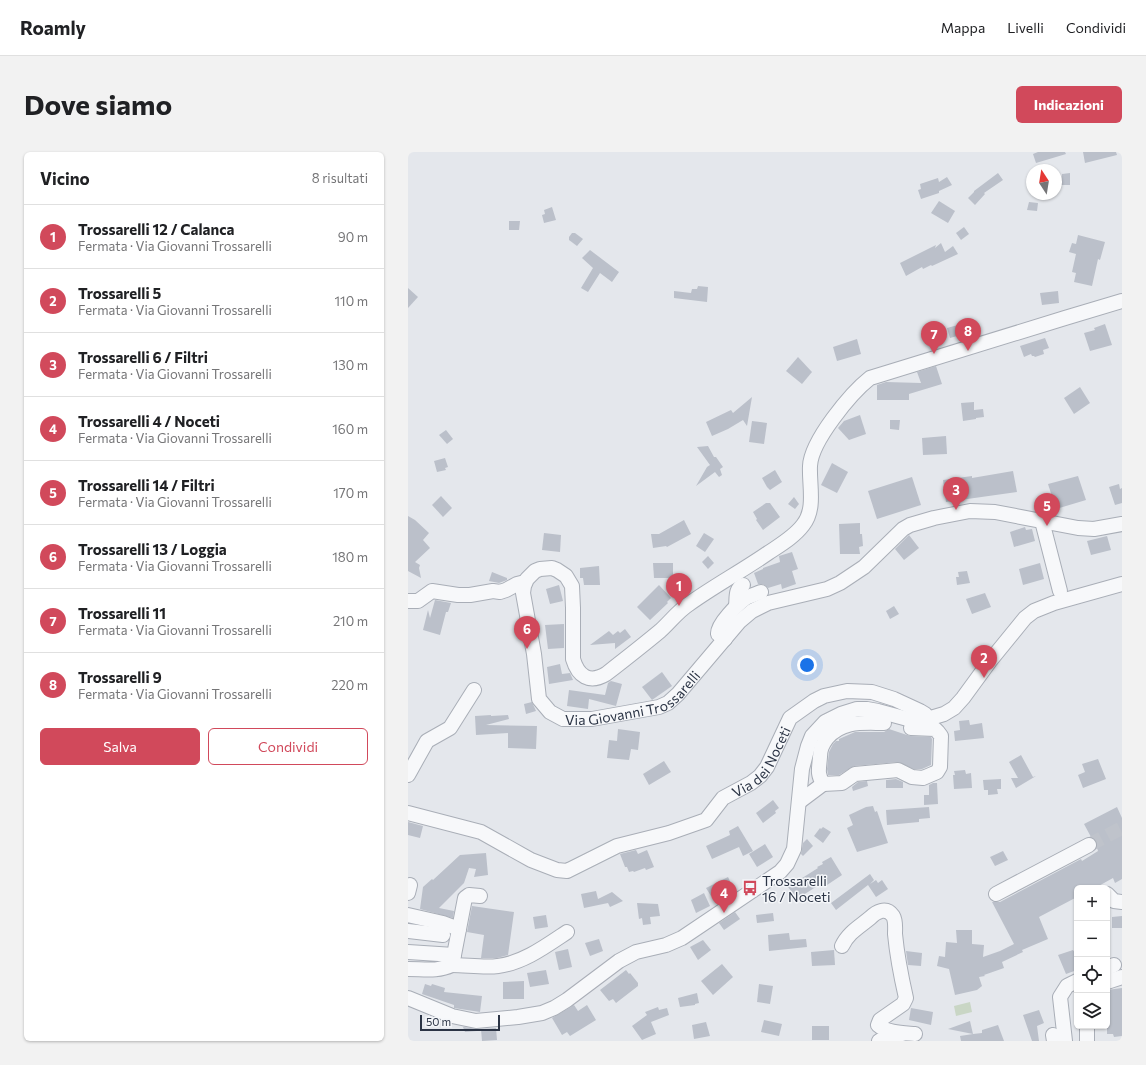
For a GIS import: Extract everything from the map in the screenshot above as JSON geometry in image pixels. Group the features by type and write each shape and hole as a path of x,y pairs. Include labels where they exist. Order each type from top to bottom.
{"street":[{"name":"Via Giovanni Trossarelli","path":"1122,302 1050,322 870,378 846,402 832,421 814,451 810,466 811,504 804,524 795,534 777,547 687,605 661,630 600,678 588,678 583,676 575,664 573,651 573,591 569,580 566,576 552,568 540,569 530,575 525,582 523,592 534,654 539,699 550,712 563,719 592,719 659,707 668,703 678,694 739,622 758,607 768,603 827,589 851,577 864,567 903,529 918,522 970,511 995,512 1078,528 1105,527 1122,524"},
{"path":"1042,520 1060,591"},
{"path":"408,601 418,601 432,591 458,596 493,591 502,592 517,584 525,582"},
{"path":"408,998 452,1016 476,1021 518,1017 542,1012 554,1008 567,1000 619,961 636,952 666,945 682,938 780,872 787,864 794,849 802,769 808,746 812,736 826,722 841,714 857,709 878,711 915,721 929,719 949,711 958,704 1025,618 1034,611 1054,603 1122,584"},
{"path":"736,606 737,590 743,585"},
{"path":"725,639 718,634 718,630 736,606 747,598 761,592"},
{"path":"408,775 427,741 450,728 474,690"},
{"name":"Via dei Noceti","path":"408,812 481,832 531,860 557,870 563,875 617,846 688,829 706,820 723,798 751,783 760,776 767,767 790,718 814,701 824,696 847,691 872,692 894,699 920,711 929,719"},
{"path":"799,802 823,784 842,783 855,774 898,770 912,777 923,778 937,772 939,770 941,736 935,730 904,726 902,724 903,718"},
{"path":"823,784 819,776 820,747 835,730 844,725 884,723"},
{"path":"996,894 1089,845"},
{"path":"408,969 441,969 453,960 465,898 469,895 480,896"},
{"path":"1110,897 1114,901 1122,902"},
{"path":"842,946 846,938 875,913 881,910 892,914 895,920 897,949 906,998 903,1004 880,1020 878,1025 890,1031 915,1038"},
{"path":"408,915 459,929"},
{"path":"412,932 422,918"},
{"path":"412,932 443,935"},
{"path":"408,952 497,966 511,964 540,950 567,932"},
{"path":"1057,1039 1060,997 1067,986 1074,982"},
{"path":"1087,1029 1087,1041"},
{"path":"879,1041 889,1036 899,1034 915,1038"}],"green space":[{"path":"970,1002 972,1012 956,1016 954,1006"}],"building":[{"path":"1038,152 1065,152 1066,154 1036,163 1033,154"},
{"path":"1083,152 1116,152 1117,155 1085,163"},
{"path":"998,173 1003,180 984,193 985,194 975,205 968,198 974,191"},
{"path":"1070,173 1070,185 1062,185 1062,174"},
{"path":"947,177 952,185 939,191 939,193 921,199 918,190 921,189 920,184 938,178 939,182"},
{"path":"939,201 955,211 948,223 931,213"},
{"path":"1029,202 1038,203 1037,211 1027,210"},
{"path":"552,207 556,220 544,223 542,215 545,214 544,210"},
{"path":"509,221 520,221 519,230 509,230"},
{"path":"964,227 969,234 961,240 956,233"},
{"path":"572,233 575,233 583,239 577,246 569,240"},
{"path":"1078,235 1105,242 1100,260 1098,259 1092,286 1074,282 1076,273 1072,272 1076,254 1069,252 1072,243 1076,244"},
{"path":"941,243 945,252 953,246 958,254 932,266 931,265 923,269 922,267 906,276 900,263 936,245 935,248"},
{"path":"590,250 619,272 612,282 600,273 588,292 581,288 593,268 582,258"},
{"path":"698,286 708,287 707,302 674,298 674,291 691,293 692,289 697,289"},
{"path":"408,288 418,297 408,308"},
{"path":"1058,291 1059,303 1042,305 1040,293"},
{"path":"965,323 968,333 950,338 947,328"},
{"path":"1105,324 1112,345 1090,351 1084,333 1095,330 1094,328"},
{"path":"1045,338 1049,348 1043,350 1044,354 1035,357 1031,354 1024,357 1020,346"},
{"path":"857,339 861,354 837,361 833,347"},
{"path":"798,357 812,372 802,384 786,371"},
{"path":"936,366 942,384 909,394 909,400 877,400 877,385 886,382 921,383 917,372"},
{"path":"1080,387 1090,403 1074,414 1064,398"},
{"path":"752,397 747,426 743,420 712,436 706,422 731,410 733,413"},
{"path":"974,402 974,410 983,409 984,417 963,421 961,403"},
{"path":"860,415 866,434 849,440 838,428 844,421"},
{"path":"890,420 900,420 899,430 890,429"},
{"path":"752,421 767,423 764,444 749,442"},
{"path":"446,430 453,439 447,444 439,435"},
{"path":"946,436 947,454 923,455 922,438"},
{"path":"708,446 714,457 716,457 723,467 720,469 722,475 719,477 715,472 696,486 707,467 710,465 697,447"},
{"path":"445,458 448,467 445,468 446,470 437,472 434,461"},
{"path":"832,463 848,472 837,493 821,485"},
{"path":"775,470 782,482 770,490 762,478"},
{"path":"1013,471 1017,492 946,502 943,480 972,476 972,478"},
{"path":"1078,476 1086,500 1056,509 1048,484"},
{"path":"912,477 921,505 877,519 868,491"},
{"path":"1119,484 1120,489 1122,488 1122,503 1115,505 1109,487"},
{"path":"441,496 452,508 443,517 432,505"},
{"path":"794,497 799,504 795,509 788,504"},
{"path":"766,503 770,503 780,517 763,530 756,520 757,519 753,512"},
{"path":"408,516 415,520 429,533 423,540 430,548 415,562 420,565 419,568 421,578 408,571"},
{"path":"684,520 691,534 667,547 653,548 651,534 659,534"},
{"path":"860,523 860,534 862,534 863,546 859,547 860,554 840,554 839,524"},
{"path":"1025,527 1026,530 1032,529 1035,541 1014,547 1010,532"},
{"path":"544,533 561,535 560,552 542,550"},
{"path":"704,533 714,539 705,552 696,546"},
{"path":"909,535 919,548 904,560 895,549"},
{"path":"1107,536 1111,550 1091,555 1087,541"},
{"path":"792,552 798,569 792,571 796,584 782,589 781,584 768,588 763,584 758,584 754,573 780,562 779,556"},
{"path":"708,556 714,563 708,569 702,562"},
{"path":"653,563 673,563 673,578 654,578"},
{"path":"1040,563 1044,579 1023,585 1019,569"},
{"path":"599,566 600,585 584,585 583,578 580,578 580,568"},
{"path":"967,571 970,583 957,585 956,577 959,577 958,572"},
{"path":"492,572 507,578 507,580 499,583 489,581"},
{"path":"559,585 563,601 550,604 546,589"},
{"path":"659,585 671,598 667,602 668,603 650,620 637,607"},
{"path":"985,593 991,607 972,614 966,599"},
{"path":"435,600 451,603 448,612 446,612 440,635 423,630 428,610 430,618"},
{"path":"894,606 899,614 890,619 886,611"},
{"path":"564,624 564,648 548,649 545,625"},
{"path":"625,629 631,637 615,649 615,643 590,645 609,631 613,635 618,631 620,633"},
{"path":"560,664 562,674 570,673 573,680 549,684 547,667"},
{"path":"662,672 672,686 652,700 642,687"},
{"path":"611,681 622,684 616,706 589,699 588,709 567,706 569,690 605,695 608,683"},
{"path":"532,702 536,711 526,714 524,704"},
{"path":"508,715 509,719 486,725 537,726 536,749 508,748 508,733 476,735 475,716"},
{"path":"969,720 970,725 982,723 984,738 955,741 954,731 960,730 959,721"},
{"path":"618,729 640,732 638,750 631,749 629,760 607,758 609,740 617,741"},
{"path":"889,729 910,736 931,737 931,765 922,769 914,769 898,762 854,766 839,775 828,775 827,769 829,752 836,741 839,741 839,739 855,732 884,732"},
{"path":"1021,755 1033,777 1036,776 1016,788 1011,778 1018,778 1009,762"},
{"path":"1098,759 1106,779 1083,788 1078,775 1085,772 1082,764"},
{"path":"664,761 671,772 649,785 643,774"},
{"path":"965,770 966,774 971,773 972,788 954,789 954,771"},
{"path":"896,779 903,782 903,788 886,788 886,780"},
{"path":"1001,779 1001,789 997,789 998,794 988,795 988,790 984,790 983,780"},
{"path":"867,781 868,786 853,791 852,787 858,782"},
{"path":"937,783 938,804 924,805 924,795 929,795 929,785"},
{"path":"773,800 779,808 775,811 776,813 763,823 756,813"},
{"path":"873,806 875,812 877,811 888,843 857,852 847,828 853,825 849,815 866,807"},
{"path":"929,807 930,818 919,819 919,822 887,825 886,810"},
{"path":"1117,807 1122,818 1122,879 1115,883 1113,878 1100,885 1074,885 1074,899 1039,917 1048,939 1022,950 1023,952 1002,962 1004,968 979,977 982,986 977,990 955,995 949,969 937,966 939,956 945,957 946,942 957,943 956,930 972,930 972,944 984,945 983,957 1014,944 992,902 1000,902 1081,859 1082,861 1098,851 1097,841 1091,837 1084,824"},
{"path":"408,822 423,826 420,838 408,835"},
{"path":"738,826 753,851 743,856 739,847 712,859 706,846 730,835 729,831"},
{"path":"823,827 831,832 823,843 814,836 820,828 821,829"},
{"path":"807,839 813,846 803,856 801,854 803,843"},
{"path":"765,844 773,857 757,867 749,854"},
{"path":"636,850 638,854 647,850 654,867 646,870 645,868 634,872 629,872 627,867 625,867 620,854"},
{"path":"1003,851 1008,860 995,866 990,857"},
{"path":"486,853 488,875 474,877 476,869 469,868 464,883 439,908 454,911 453,918 420,909 423,887 432,879 433,880 460,855"},
{"path":"831,857 842,875 824,887 822,883 797,899 788,887 818,868 817,867 823,864 822,862"},
{"path":"870,874 874,880 870,884 876,880 878,883 882,880 888,889 876,897 868,885 836,910 831,903"},
{"path":"728,877 733,887 711,896 706,888"},
{"path":"596,891 598,899 612,892 623,901 610,907 608,903 584,908 581,894"},
{"path":"704,893 710,906 696,913 691,900"},
{"path":"637,903 658,904 660,916 650,917 651,924 643,925 642,918 639,919"},
{"path":"472,906 514,912 508,955 497,958 481,958 484,935 467,932"},
{"path":"735,912 740,919 724,930 719,923"},
{"path":"773,913 774,921 757,923 756,915"},
{"path":"546,915 548,927 535,929 533,917"},
{"path":"1122,916 1122,928 1112,928 1112,917"},
{"path":"789,933 790,940 806,939 807,947 769,951 768,935"},
{"path":"599,939 603,951 590,956 585,943"},
{"path":"703,940 711,950 698,960 690,947"},
{"path":"568,949 572,967 559,970 555,952"},
{"path":"834,950 835,965 812,966 811,952"},
{"path":"1073,950 1074,971 1066,974 1058,955"},
{"path":"906,951 922,953 921,966 908,965"},
{"path":"722,964 733,977 713,995 701,981"},
{"path":"546,970 549,984 530,987 527,973"},
{"path":"626,970 638,983 638,986 616,1003 613,999 609,1001 600,990"},
{"path":"524,981 524,999 503,999 503,982"},
{"path":"425,984 431,986 432,984 445,988 444,992 482,996 480,1012 454,1008 454,1005 422,994"},
{"path":"759,984 773,986 770,1004 757,1002"},
{"path":"1122,988 1122,1036 1114,1037 1113,1034 1107,1034 1107,1029 1110,1029 1110,990"},
{"path":"697,993 699,1003 680,1007 678,998"},
{"path":"574,1005 578,1011 587,1005 596,1020 570,1036 567,1032 562,1035 552,1018"},
{"path":"658,1007 659,1010 667,1008 669,1015 651,1022 656,1034 642,1040 632,1026 647,1015 645,1012"},
{"path":"911,1008 933,1012 931,1025 909,1020"},
{"path":"1039,1010 1044,1023 1037,1026 1039,1041 1032,1041 1023,1015"},
{"path":"764,1020 782,1024 779,1036 761,1032"},
{"path":"970,1021 973,1034 948,1029"},
{"path":"706,1022 710,1036 694,1039 692,1025"},
{"path":"998,1025 1004,1041 961,1041 960,1036 982,1033 982,1030"},
{"path":"812,1026 829,1026 829,1040 812,1040"},
{"path":"463,1027 478,1029 477,1031 465,1032"},
{"path":"496,1028 497,1040 482,1041 481,1029"}],"tunnel":[{"path":"1089,845 1122,828"}],"place":[{"name":"Trossarelli 9","path":"968,351"},
{"name":"Trossarelli 11","path":"934,354"},
{"name":"Trossarelli 6 / Filtri","path":"956,510"},
{"name":"Trossarelli 14 / Filtri","path":"1047,526"},
{"name":"Trossarelli 12 / Calanca","path":"679,606"},
{"name":"Trossarelli 13 / Loggia","path":"527,649"},
{"name":"Trossarelli 5","path":"984,678"},
{"name":"Trossarelli 16 / Noceti","path":"750,888"},
{"name":"Trossarelli 4 / Noceti","path":"724,913"}]}
